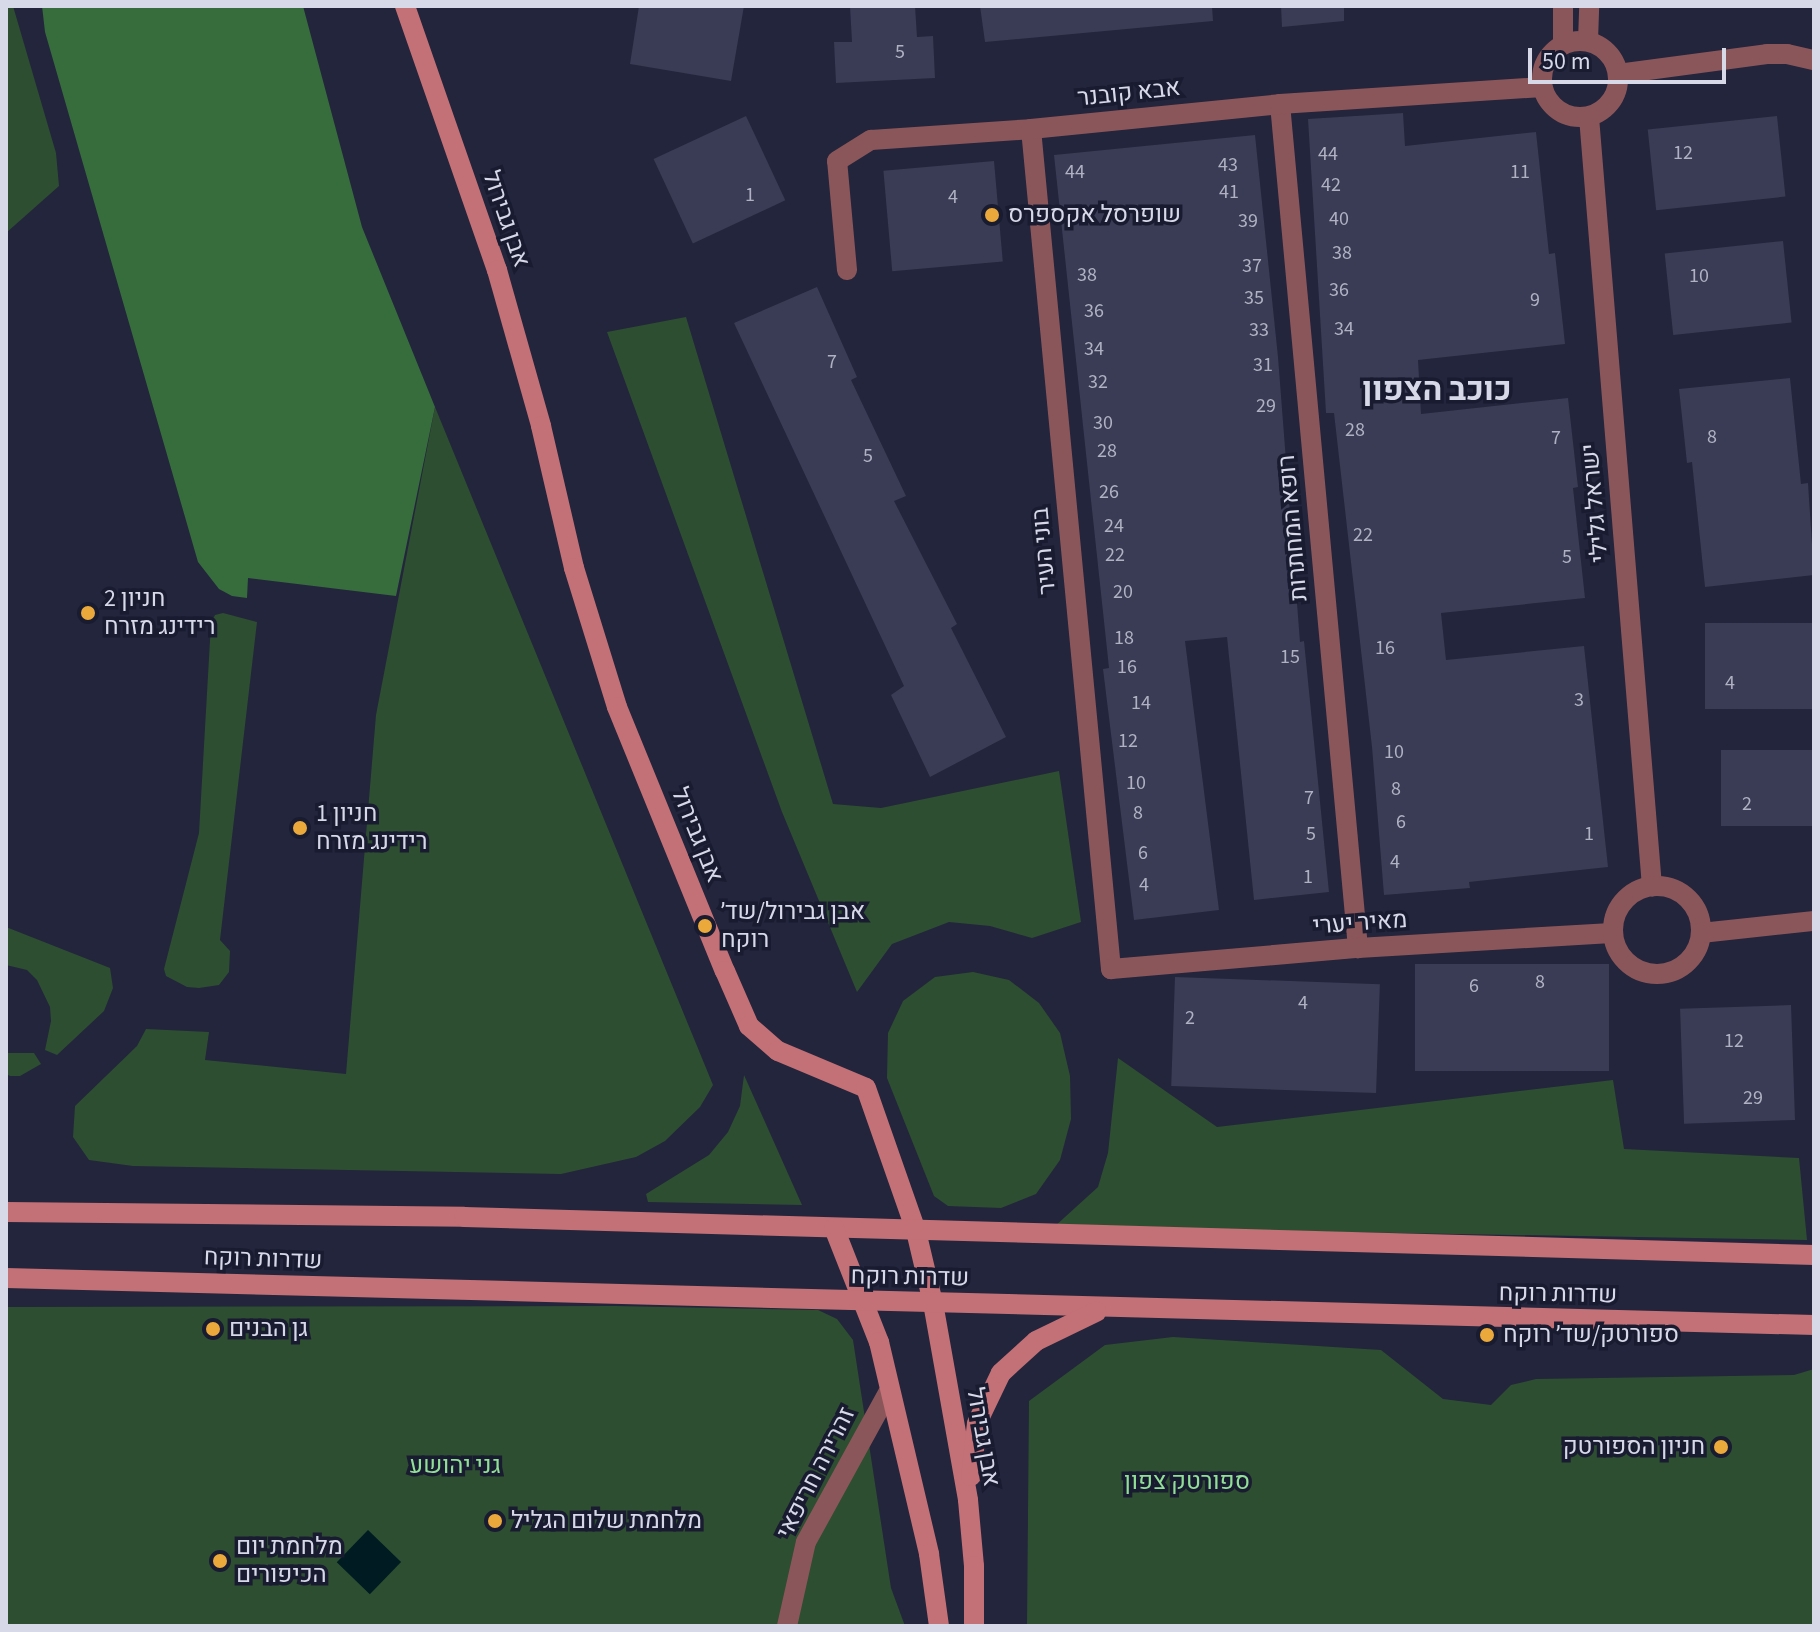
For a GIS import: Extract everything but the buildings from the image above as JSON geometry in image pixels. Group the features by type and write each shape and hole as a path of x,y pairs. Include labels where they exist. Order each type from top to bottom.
{"main road":[{"name":"אבן גבירול","path":"405,7 497,270 541,426 574,568 617,707 719,956 749,1026 778,1051 866,1088 916,1231 933,1303 968,1500 974,1566 974,1626"},
{"name":"שדרות רוקח","path":"6,1212 464,1217 1814,1255"},
{"path":"834,1228 879,1342 888,1393 929,1554 939,1626"},
{"name":"שדרות רוקח","path":"6,1278 865,1303 1814,1325"},
{"path":"968,1500 977,1423 1001,1373 1036,1341 1070,1321 1107,1308"}],"street":[{"path":"1563,6 1563,45"},
{"path":"1588,41 1589,6"},
{"path":"1588,41 1611,55 1618,74 1617,92 1610,104 1589,117 1565,115 1554,108 1542,87 1545,62 1563,45 1588,41"},
{"path":"1618,74 1767,54 1787,54 1814,60"},
{"name":"אבא קובנר","path":"847,270 837,161 871,140 1031,129 1280,104 1542,87"},
{"name":"רופא המחתרות","path":"1280,104 1358,948"},
{"name":"ישראל גלילי","path":"1589,117 1652,886"},
{"name":"בוני העיר","path":"1031,129 1111,969"},
{"path":"1652,886 1682,893 1699,918 1701,933 1698,947 1678,968 1650,973 1624,960 1612,933 1613,920 1627,896 1652,886"},
{"path":"1701,933 1814,921"},
{"name":"מאיר יערי","path":"1111,969 1358,948 1612,933"},
{"name":"זהרירה חריפאי","path":"787,1626 806,1542 888,1393"}],"green space":[{"path":"6,6 13,6 56,153 59,186 6,233"},
{"path":"42,6 303,6 362,227 435,407 396,596 248,578 247,598 232,596 219,589 198,562 45,32"},
{"path":"686,317 833,804 881,808 1059,771 1081,922 1032,938 990,926 949,922 892,944 857,992 782,812 607,332"},
{"path":"435,407 713,1085 700,1107 665,1141 636,1157 561,1174 133,1166 89,1160 73,1137 75,1106 137,1046 146,1029 209,1032 205,1060 346,1074 376,715"},
{"path":"223,613 257,622 220,940 230,951 229,972 219,985 199,988 187,987 166,976 164,969 199,833 211,623 215,615"},
{"path":"6,927 110,968 113,988 104,1011 57,1055 45,1050 51,1021 50,1007 37,980 27,970 6,965"},
{"path":"973,972 1009,980 1039,1003 1060,1033 1070,1076 1071,1119 1060,1160 1036,1194 1001,1208 948,1206 934,1196 887,1078 888,1033 903,1001 935,977"},
{"path":"6,1053 34,1053 41,1064 20,1076 10,1076 6,1074"},
{"path":"1118,1058 1217,1127 1613,1080 1624,1149 1799,1158 1807,1240 1054,1227 1098,1187 1108,1153"},
{"path":"744,1075 802,1205 648,1202 646,1194 709,1155 728,1132 740,1106"},
{"name":"גני יהושע","path":"615,1306 818,1310 837,1319 853,1340 891,1588 905,1626 6,1626 6,1307"},
{"name":"ספורטק צפון","path":"1173,1337 1381,1350 1443,1399 1491,1405 1511,1385 1536,1379 1794,1375 1814,1369 1814,1626 1027,1626 1029,1401 1105,1345"}],"shaded area":[{"path":"368,1530 401,1562 370,1594 337,1562"}],"place":[{"name":"שופרסל אקספרס","path":"992,215"},
{"name":"2 חניון רידינג מזרח","path":"88,613"},
{"name":"1 חניון רידינג מזרח","path":"300,828"},
{"name":"אבן גבירול/שד׳ רוקח","path":"705,926"},
{"name":"גן הבנים","path":"213,1329"},
{"name":"ספורטק/שד׳ רוקח","path":"1487,1335"},
{"name":"חניון הספורטק","path":"1721,1447"},
{"name":"מלחמת שלום הגליל","path":"495,1521"},
{"name":"מלחמת יום הכיפורים","path":"220,1561"}],"district":[{"name":"כוכב הצפון","path":"1437,390"}]}
